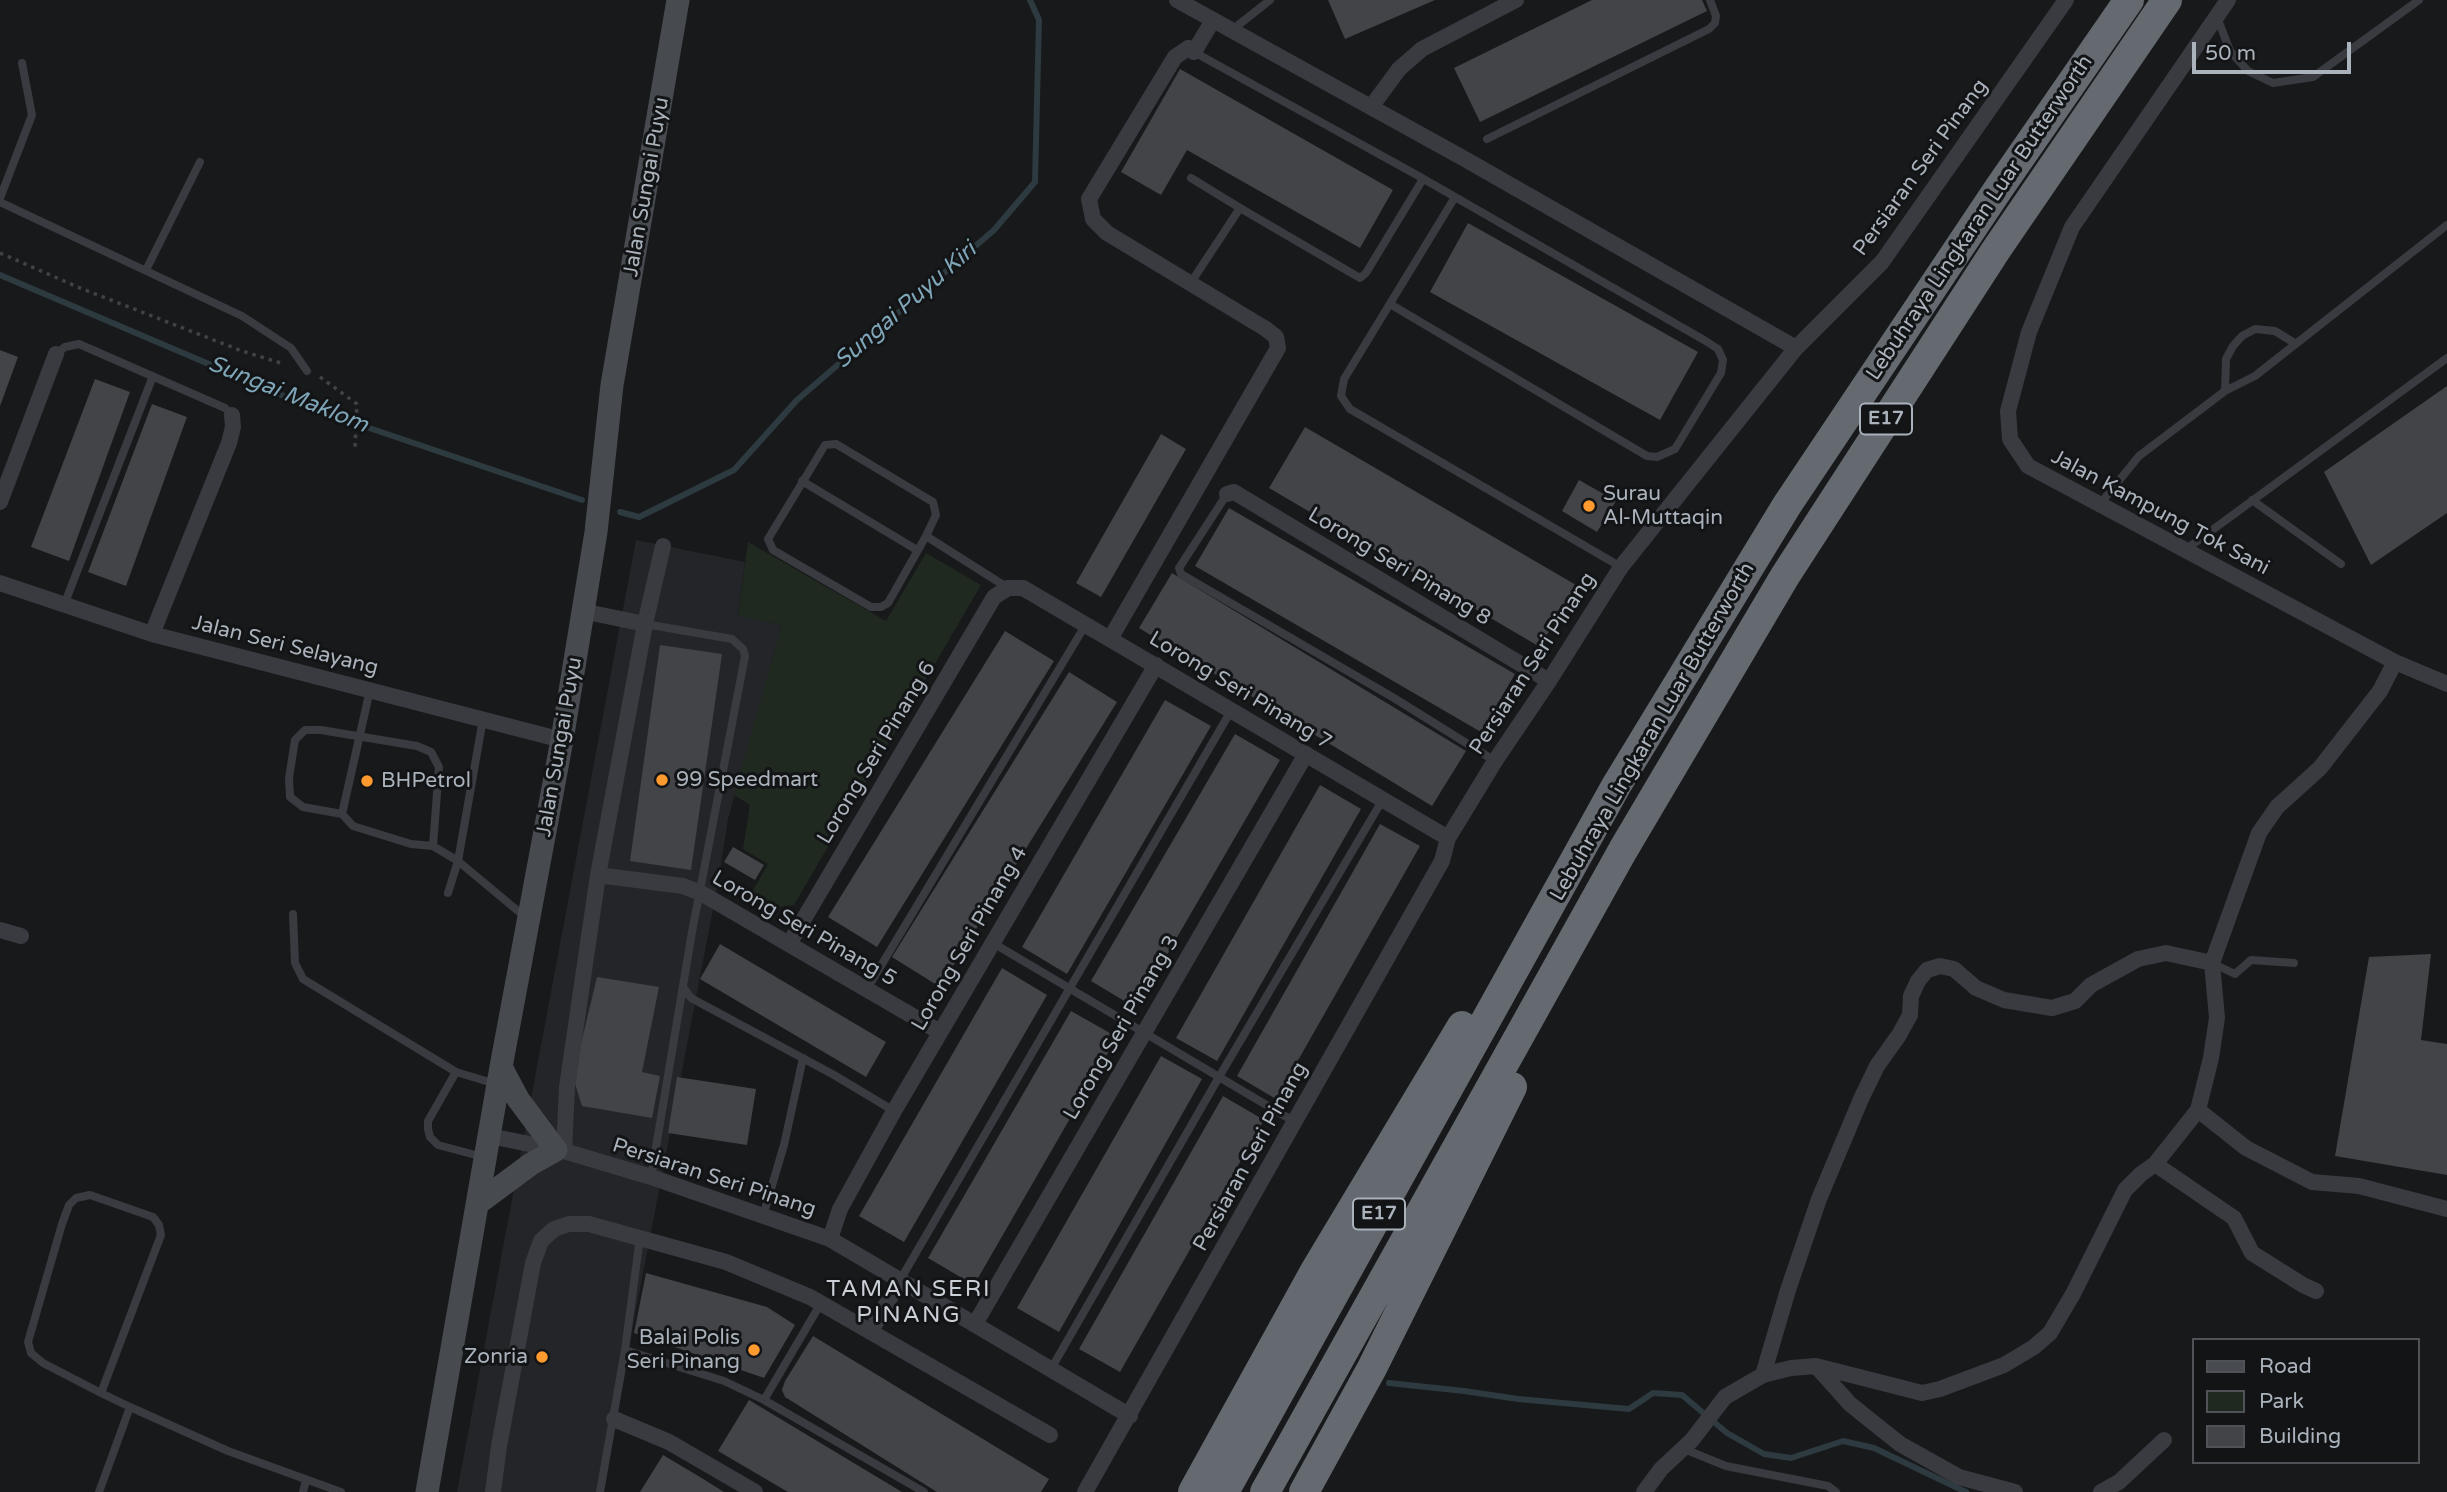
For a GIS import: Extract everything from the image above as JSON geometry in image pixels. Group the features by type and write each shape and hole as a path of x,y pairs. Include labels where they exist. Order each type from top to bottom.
{"highway":[{"name":"Lebuhraya Lingkaran Luar Butterworth","path":"1224,1492 1616,786 1787,505 1999,188 2129,0"},
{"name":"Lebuhraya Lingkaran Luar Butterworth","path":"1265,1492 1566,951 1785,576 1996,250 2167,0"},
{"path":"1193,1492 1315,1271 1452,1043 1535,936"},
{"path":"1304,1492 1372,1368 1528,1054 1566,951"}],"main road":[{"name":"Jalan Sungai Puyu","path":"427,1492 562,740 596,532 612,385 678,0"},
{"path":"477,1204 531,1164 560,1151 500,1076"}],"street":[{"path":"1177,0 1796,348"},
{"path":"1371,107 1399,69 1422,48 1516,0"},
{"name":"Persiaran Seri Pinang","path":"1085,1492 1443,861 1448,838 1621,567 1796,348 1882,262 2067,0"},
{"name":"Jalan Kampung Tok Sani","path":"2228,0 2072,226 2029,332 2008,411 2010,439 2028,466 2395,662 2447,684"},
{"path":"1110,639 1278,348 1276,337 1266,329 1107,233 1093,219 1089,199 1175,57 1188,48 1195,52 1213,20"},
{"path":"0,502 56,354"},
{"path":"152,634 229,443 233,426 232,415"},
{"name":"Lorong Seri Pinang 8","path":"1227,495 1234,492 1549,681"},
{"path":"560,1151 598,875 645,624 663,546"},
{"name":"Jalan Seri Selayang","path":"0,583 152,634 562,740"},
{"name":"Lorong Seri Pinang 7","path":"1008,588 1023,588 1448,838"},
{"name":"Lorong Seri Pinang 6","path":"789,944 994,597 1008,588"},
{"path":"582,611 645,624"},
{"path":"1644,1492 1661,1469 1688,1445 1725,1397 1763,1375 1791,1368 1816,1366 1922,1393 2004,1366 2050,1334 2125,1190 2155,1164 2198,1110 2211,1058 2217,1018 2212,962 2259,833 2277,807 2320,768 2380,691 2395,662"},
{"name":"Lorong Seri Pinang 4","path":"830,1239 840,1209 894,1111 1156,665"},
{"name":"Lorong Seri Pinang 3","path":"975,1324 1306,754"},
{"name":"Lorong Seri Pinang 5","path":"598,875 684,886 701,893 940,1032"},
{"path":"0,930 21,936"},
{"path":"1763,1375 1819,1199 1877,1066 1910,1015 1911,996 1927,970 1940,966 1954,969 1976,988 2004,1000 2052,1008 2075,1001 2091,985 2138,958 2166,953 2212,962"},
{"path":"2198,1110 2246,1148 2312,1182 2359,1186 2447,1209"},
{"name":"Persiaran Seri Pinang","path":"488,1147 560,1151 651,1177 830,1239 1130,1416"},
{"path":"2155,1164 2234,1218 2252,1253 2316,1291"},
{"path":"493,1492 533,1263 541,1241 554,1229 569,1224 589,1224 726,1262 821,1303 1050,1435"},
{"path":"871,1331 900,1282"},
{"path":"1816,1366 1850,1404 1900,1444 1959,1476 2015,1492"},
{"path":"614,1419 669,1442 755,1492"},
{"path":"2101,1492 2119,1482 2164,1440"}],"lane":[{"path":"1233,30 1270,0"},
{"path":"1487,139 1709,29 1715,23 1716,16 1710,0"},
{"path":"2217,17 2230,51 2248,71 2273,83 2313,77 2419,0"},
{"path":"1195,52 1423,178 1718,349 1723,360 1721,373 1675,449 1657,457 1647,456 1390,304"},
{"path":"22,63 32,115 0,200 242,316 291,348 307,371"},
{"path":"146,270 200,162"},
{"path":"1191,178 1360,278 1366,273 1423,178"},
{"path":"1455,197 1344,379 1342,396 1350,409 1621,567"},
{"path":"1190,284 1240,208"},
{"path":"2101,504 2139,456 2225,391 2255,376 2447,225"},
{"path":"2225,391 2226,359 2242,336 2255,329 2275,331 2296,344"},
{"path":"56,354 65,347 79,345 225,408 232,415"},
{"path":"2185,550 2447,358"},
{"path":"64,605 153,376"},
{"path":"836,444 933,502 936,515 926,536 888,603 881,607 871,607 773,550 768,539 825,445 836,444"},
{"path":"802,481 917,550"},
{"path":"1227,495 1179,568 1181,574 1394,698 1495,761"},
{"path":"2252,500 2341,564"},
{"path":"926,536 1008,588"},
{"path":"645,624 732,639 743,649 745,656 683,987 651,1177"},
{"path":"867,989 1086,625"},
{"path":"342,814 370,690"},
{"path":"900,1282 1232,709"},
{"path":"448,893 458,861 483,719"},
{"path":"433,846 439,767 430,752 417,746 305,730 295,740 289,778 290,797 303,807 342,814 352,826 411,844 433,846 458,861 529,921"},
{"path":"1051,1369 1383,799"},
{"path":"293,915 295,963 303,979 456,1072 500,1076"},
{"path":"993,943 1295,1122"},
{"path":"2212,962 2235,974 2252,960 2294,963"},
{"path":"683,987 691,998 894,1111"},
{"path":"763,1216 784,1145 803,1058"},
{"path":"456,1072 428,1121 430,1137 438,1144 488,1147"},
{"path":"101,1393 161,1235 159,1225 153,1217 90,1195 76,1198 69,1206 27,1342 31,1353 43,1363 101,1393 228,1451 341,1492"},
{"path":"600,1492 625,1350 640,1237"},
{"path":"764,1400 821,1303"},
{"path":"625,1350 724,1381 764,1400 924,1492"},
{"path":"100,1492 130,1407"},
{"path":"1688,1445 1726,1466 1828,1486 1836,1492"},
{"path":"303,1492 306,1480"}],"path":[{"path":"0,253 80,288 242,351 327,380 357,404 355,448"}],"shaded area":[{"path":"636,540 745,562 738,615 782,625 728,819 601,1492 457,1492"}],"green space":[{"path":"748,542 886,621 926,553 981,585 794,905 770,908 750,896 768,864 743,849 750,805 734,795 782,625 738,616"}],"building":[{"path":"1328,0 1435,0 1345,39"},
{"path":"1592,0 1702,0 1707,11 1480,122 1454,68"},
{"path":"1180,69 1393,190 1360,248 1187,150 1161,195 1121,172"},
{"path":"1468,223 1698,352 1660,420 1430,292"},
{"path":"0,350 18,357 0,406"},
{"path":"95,379 130,392 69,561 31,547"},
{"path":"2447,386 2447,513 2371,565 2324,472"},
{"path":"152,404 187,417 126,586 88,572"},
{"path":"1305,427 1576,585 1540,647 1269,488"},
{"path":"1161,434 1186,449 1101,597 1076,583"},
{"name":"Surau Al-Muttaqin","path":"1579,480 1616,501 1597,532 1562,511"},
{"path":"1229,508 1515,674 1481,732 1195,566"},
{"path":"1172,573 1466,751 1432,806 1139,628"},
{"path":"1005,631 1054,661 877,947 828,917"},
{"path":"660,645 722,654 691,870 630,861"},
{"path":"1069,672 1117,702 940,987 892,957"},
{"path":"1165,700 1211,726 1067,974 1022,947"},
{"path":"1235,734 1280,760 1136,1008 1091,981"},
{"path":"1320,785 1361,809 1217,1061 1176,1038"},
{"path":"1380,824 1420,846 1276,1099 1237,1076"},
{"path":"733,847 764,865 755,880 724,862"},
{"path":"720,944 886,1042 866,1077 700,979"},
{"path":"2431,954 2421,1040 2447,1044 2447,1175 2335,1156 2369,957"},
{"path":"1002,968 1047,995 904,1242 859,1216"},
{"path":"597,977 659,987 642,1072 660,1076 652,1118 582,1106 573,1077"},
{"path":"1071,1011 1117,1037 974,1285 928,1258"},
{"path":"1161,1056 1202,1079 1059,1332 1017,1308"},
{"path":"677,1077 756,1089 747,1145 668,1133"},
{"path":"1223,1096 1264,1120 1120,1372 1079,1349"},
{"path":"646,1273 767,1307 795,1325 764,1378 634,1333"},
{"path":"813,1336 1049,1479 1041,1492 937,1492 785,1397 782,1390 785,1381"},
{"path":"749,1400 902,1492 788,1492 718,1451"},
{"path":"663,1455 700,1477 724,1492 640,1492"}],"waterway":[{"name":"Sungai Puyu Kiri","path":"620,512 639,517 734,470 797,400 994,230 1035,182 1039,20 1030,0"},
{"name":"Sungai Maklom","path":"0,275 319,411 582,500"},
{"path":"1389,1383 1629,1409 1653,1393 1682,1395 1727,1433 1764,1454 1791,1458 1843,1441 1874,1448 1966,1492"}],"place":[{"name":"Surau Al-Muttaqin","path":"1589,506"},
{"name":"99 Speedmart","path":"662,780"},
{"name":"BHPetrol","path":"367,781"},
{"name":"Balai Polis Seri Pinang","path":"754,1350"},
{"name":"Zonria","path":"542,1357"}],"district":[{"name":"TAMAN SERI PINANG","path":"909,1303"}]}
